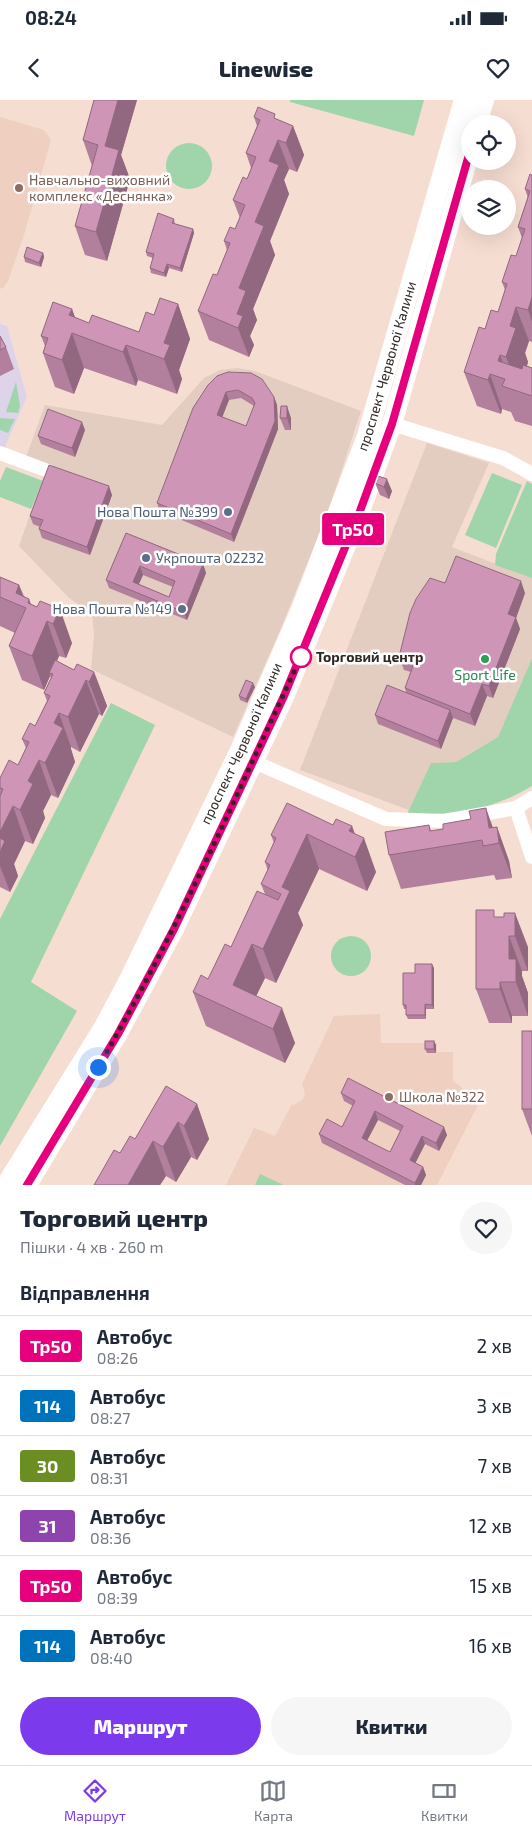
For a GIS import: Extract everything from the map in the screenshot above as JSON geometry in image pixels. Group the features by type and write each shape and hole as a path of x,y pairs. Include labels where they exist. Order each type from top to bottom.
{"main road":[{"name":"проспект Червоної Калини","path":"6,1185 104,1027 133,972 248,732 298,616 367,436 464,100"},
{"path":"480,115 484,100"},
{"name":"проспект Червоної Калини","path":"27,1185 118,1034 174,929 254,762 325,598 392,424 465,170"}],"street":[{"name":"проспект Червоної Калини","path":"392,424 503,458 532,474"},
{"path":"0,453 48,471"},
{"name":"проспект Червоної Калини","path":"254,762 386,819 444,820 516,808 532,798"},
{"path":"516,808 532,856"}],"shaded area":[{"name":"Навчально-виховний комплекс «Деснянка»","path":"0,117 44,130 51,140 24,235 8,281 0,289"},
{"path":"0,324 7,326 27,397 3,451 0,450"},
{"path":"237,368 255,371 361,411 329,509 282,626 233,737 91,669 94,635 92,613 69,598 19,546 43,477 22,468 45,405 162,425 204,378 220,370"},
{"path":"427,443 489,463 452,547 532,578 532,658 498,737 456,762 431,763 409,810 300,770"},
{"name":"Школа №322","path":"380,1014 381,1043 437,1043 437,1052 453,1052 453,1081 480,1101 437,1185 226,1185 254,1128 275,1136 292,1104 294,1105 302,1100 305,1094 302,1084 334,1016"}],"green space":[{"path":"290,100 424,100 414,136 290,102"},
{"path":"189,143 202,147 208,153 212,166 208,179 202,185 189,189 176,185 170,179 166,166 170,153 176,147"},
{"path":"16,382 20,406 18,413 6,412"},
{"path":"0,418 15,419 8,433 0,430"},
{"path":"6,467 43,481 31,509 0,497 0,481"},
{"path":"492,473 522,485 496,548 465,535"},
{"path":"527,481 532,484 532,578 495,565 496,554"},
{"path":"532,658 532,786 502,801 472,810 441,814 407,814 431,763 456,762 498,737"},
{"path":"111,703 155,725 31,982 77,1011 0,1146 0,919"},
{"path":"351,936 362,939 368,945 371,956 368,967 362,973 351,976 340,973 334,967 331,956 334,945 340,939"},
{"path":"260,1174 284,1185 255,1185"}],"building":[{"path":"94,100 118,100 105,146 119,150 96,232 75,226 98,145 83,140"},
{"path":"258,107 275,114 274,118 293,126 286,143 278,140 269,161 279,165 255,222 264,226 239,288 246,291 237,314 243,316 238,328 198,311 213,274 217,275 230,243 224,241 230,227 235,229 245,205 233,200 243,177 247,179 256,157 246,153 260,120 254,117"},
{"path":"530,174 532,175 532,297 528,310 516,307 510,326 516,328 506,357 500,355 498,361 522,369 523,365 532,368 532,396 502,386 505,379 490,374 488,380 464,372 479,327 485,329 491,310 498,312 507,284 502,282 511,255 516,256 525,229 518,227 530,191 525,189"},
{"path":"158,213 174,219 172,223 193,229 180,268 167,264 164,273 150,268 154,254 146,252"},
{"path":"27,247 43,253 39,263 24,257"},
{"path":"160,298 178,304 164,343 170,345 164,359 126,345 123,352 72,333 62,360 43,353 48,338 41,336 53,302 72,309 69,315 89,323 92,315 139,332 146,312 154,315"},
{"path":"0,336 6,347 0,350"},
{"path":"228,372 251,373 262,379 274,397 275,421 231,534 157,503 193,408 208,385 217,376","holes":["238,390 252,398 255,403 246,426 217,415 226,392"]},
{"path":"281,406 287,406 287,418 280,418"},
{"path":"48,409 82,422 72,448 38,436"},
{"path":"49,465 109,486 87,547 39,529 43,520 30,516"},
{"path":"378,476 387,479 384,487 375,483"},
{"path":"126,533 203,564 184,612 106,580","holes":["140,566 175,581 169,597 133,582"]},
{"path":"456,556 521,581 508,614 516,617 489,686 482,684 470,714 405,688 414,663 399,657 410,613 416,599 430,578 445,583"},
{"path":"0,577 19,585 16,593 29,599 28,603 37,607 40,601 60,609 53,624 47,621 32,656 9,646 26,608 0,597"},
{"path":"55,660 74,670 77,664 94,672 89,682 86,680 68,717 59,713 54,723 63,728 45,763 39,760 28,781 33,784 20,810 13,806 0,832 0,796 3,789 0,788 0,778 9,760 18,765 29,742 22,739 30,723 35,726 50,696 44,693 53,674 49,673"},
{"path":"246,680 253,683 246,699 239,696"},
{"path":"387,685 450,710 438,741 375,715"},
{"path":"287,803 333,825 336,819 352,826 349,831 364,838 355,857 307,834 282,887 290,891 263,949 252,944 233,985 282,1008 273,1029 193,992 201,975 208,979 225,944 231,947 257,891 278,900 281,894 261,884 270,865 265,862 276,838 271,835"},
{"path":"486,808 489,828 497,827 499,843 483,846 482,840 389,855 385,832 429,825 430,831 443,829 443,824 471,819 469,811"},
{"path":"0,838 5,841 0,852"},
{"path":"476,910 494,910 494,917 504,917 504,913 515,913 515,936 509,936 509,959 516,959 516,982 500,982 500,989 476,989"},
{"path":"415,964 432,964 432,1005 425,1004 425,1015 406,1015 406,1005 403,1005 403,973 415,973"},
{"path":"522,1031 532,1031 532,1109 522,1109"},
{"path":"425,1041 434,1041 434,1049 425,1049"},
{"path":"348,1078 444,1127 436,1143 422,1136 410,1160 423,1167 415,1183 319,1134 327,1119 342,1127 355,1101 341,1093","holes":["375,1111 403,1126 390,1152 362,1138"]},
{"path":"166,1086 197,1104 184,1126 178,1122 163,1147 153,1141 128,1185 94,1185 114,1150 120,1153 130,1136 135,1139"}],"bus line":[{"name":"Тр50","path":"27,1185 118,1034 174,929 284,696 360,511 392,424 465,170"}],"place":[{"name":"Навчально-виховний комплекс «Деснянка»","path":"19,188"},
{"name":"Нова Пошта №399","path":"228,512"},
{"name":"Укрпошта 02232","path":"146,558"},
{"name":"Нова Пошта №149","path":"182,609"},
{"name":"Торговий центр","path":"301,657"},
{"name":"Sport Life","path":"485,659"},
{"name":"Школа №322","path":"389,1097"}],"route":[{"path":"98,1067 118,1034 174,929 254,762 301,657"}]}
